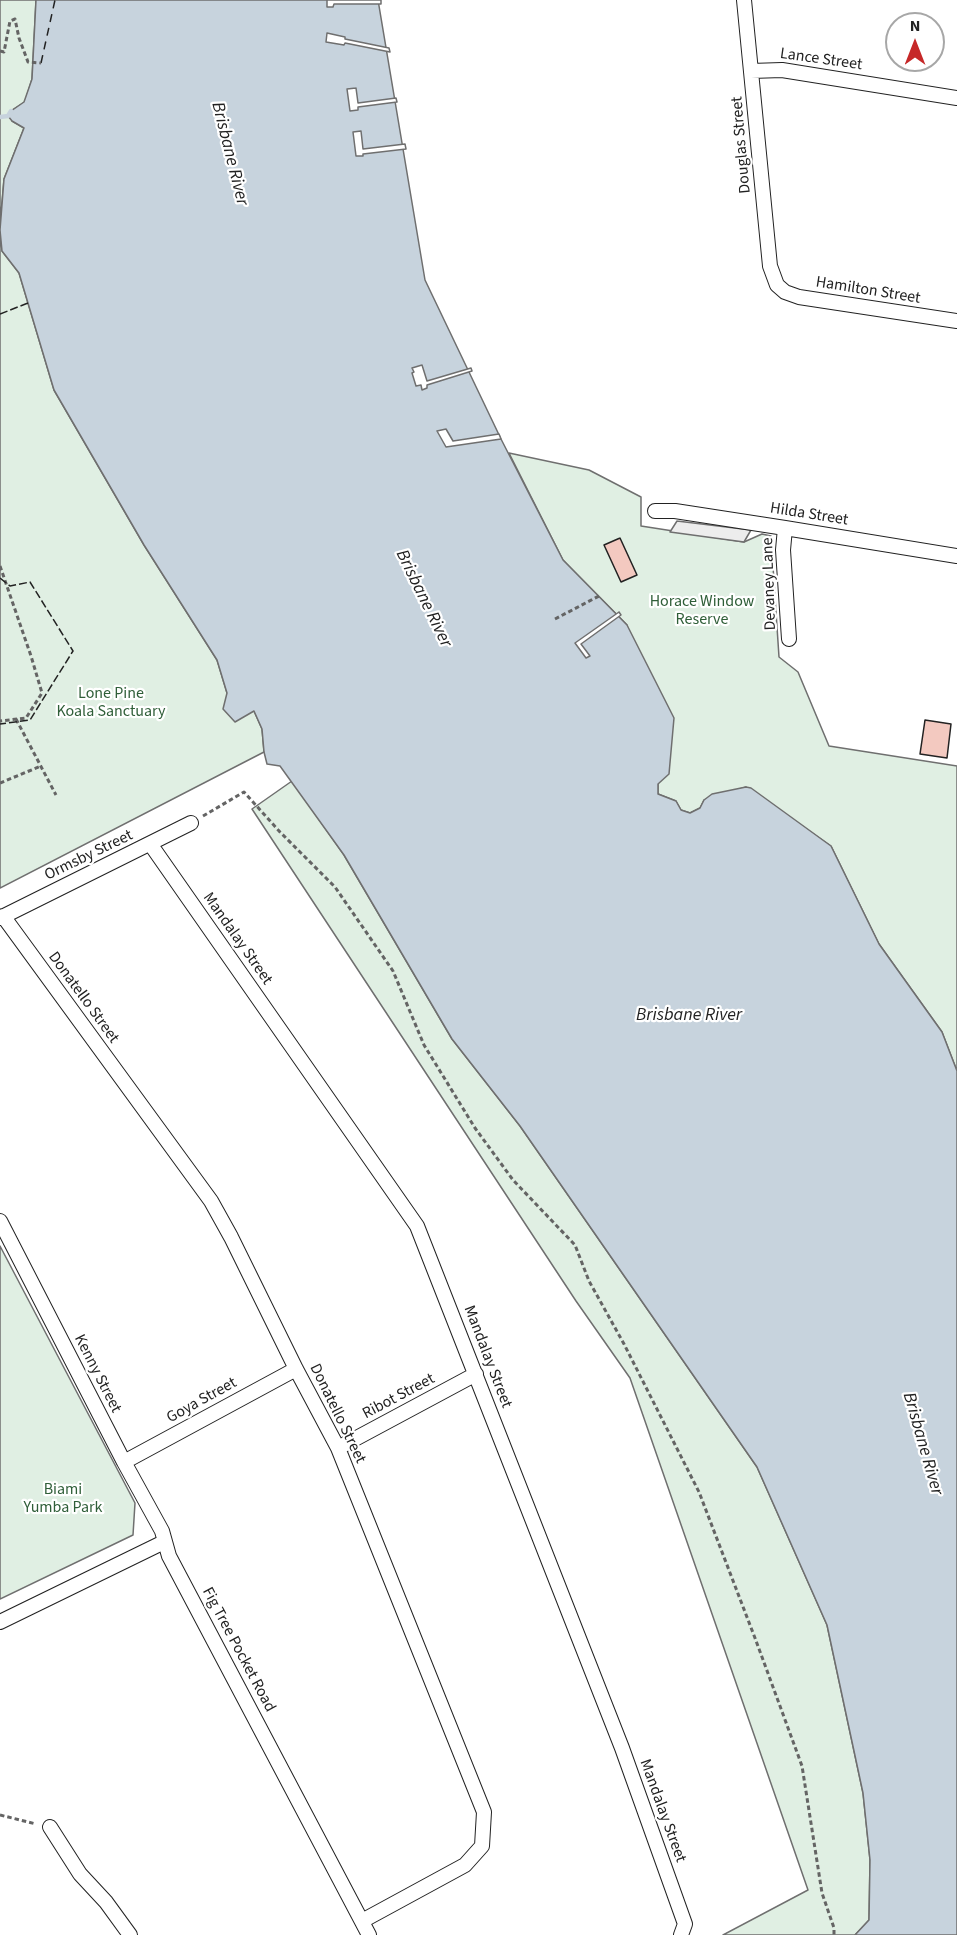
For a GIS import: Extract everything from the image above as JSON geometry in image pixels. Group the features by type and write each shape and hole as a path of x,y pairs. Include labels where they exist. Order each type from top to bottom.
{"street":[{"name":"Douglas Street","path":"744,0 770,266 777,285"},
{"name":"Lance Street","path":"751,70 782,70 957,98"},
{"name":"Hamilton Street","path":"777,285 785,292 799,297 957,321"},
{"name":"Hilda Street","path":"655,511 784,528 957,556"},
{"name":"Devaney Lane","path":"784,528 783,550 789,639"},
{"name":"Ormsby Street","path":"2,917 151,845 191,823"},
{"name":"Mandalay Street","path":"151,845 417,1226 626,1759 685,1924 681,1935"},
{"name":"Donatello Street","path":"2,917 211,1201 231,1237 338,1448 484,1812 482,1846 465,1865 362,1921"},
{"name":"Kenny Street","path":"0,1221 162,1531 164,1542"},
{"name":"Goya Street","path":"124,1462 296,1369"},
{"name":"Ribot Street","path":"338,1448 476,1374"},
{"name":"Fig Tree Pocket Road","path":"164,1542 169,1556 369,1935"},
{"path":"0,1622 164,1542"},
{"path":"50,1827 80,1874 106,1902 130,1935"}],"path":[{"path":"0,51 4,52 10,21 15,19 28,62 41,63"},
{"path":"0,566 42,693 27,718 0,721"},
{"path":"555,619 599,596"},
{"path":"16,719 56,795"},
{"path":"0,783 41,766"},
{"path":"191,823 244,792 335,887 393,971 424,1045 475,1128 513,1180 574,1245 589,1281 624,1344 699,1492 755,1638 802,1766 822,1893 834,1928 834,1935"},
{"path":"0,1815 50,1827"}],"green space":[{"path":"0,0 36,0 32,79 25,102 11,111 12,121 24,128 4,179 0,225"},
{"name":"Lone Pine Koala Sanctuary","path":"0,230 2,251 19,273 54,390 144,545 217,660 227,693 254,711 262,729 264,752 0,888"},
{"name":"Horace Window Reserve","path":"509,453 589,470 641,497 641,526 744,542 762,534 771,536 779,657 798,672 829,746 957,766 957,1071 942,1032 879,944 831,846 746,787 704,800 700,808 690,813 681,810 676,801 658,794 658,784 627,625 563,560"},
{"path":"292,781 344,855 452,1039 520,1126 757,1467 827,1625 863,1793 870,1860 869,1920 855,1935 723,1935 808,1890 630,1378 576,1301 252,809"},
{"name":"Biami Yumba Park","path":"0,1246 135,1503 133,1535 0,1599"}],"shaded area":[{"path":"677,521 751,530 744,542 670,532"}],"water":[{"name":"Brisbane River","path":"36,0 378,0 425,280 501,439 563,560 627,625 674,718 669,774 658,784 658,794 676,801 681,810 690,813 700,808 704,800 712,794 751,788 831,846 879,944 942,1032 957,1071 957,1935 855,1935 869,1920 870,1860 863,1793 827,1625 757,1467 520,1126 452,1039 344,855 280,766 267,764 262,729 254,711 235,722 223,709 227,693 217,660 144,545 54,390 19,273 2,251 0,230 4,179 24,128 8,116 24,102 32,79"}],"pier":[{"path":"327,0 381,0 381,4 334,4 333,7 327,7"},
{"path":"327,33 389,48 390,52 345,43 344,45 326,42"},
{"path":"356,88 358,103 396,98 397,102 358,107 358,110 350,111 347,89"},
{"path":"361,131 363,149 405,144 406,149 356,156 353,132"},
{"path":"422,365 427,381 471,368 472,371 427,385 427,388 422,390 421,385 416,386 412,368"},
{"path":"446,429 453,441 499,434 501,439 446,447 437,431"},
{"path":"619,612 621,615 581,644 590,656 586,658 575,643"}],"building":[{"path":"620,538 637,575 621,582 604,545"},
{"path":"925,720 951,724 947,758 920,754"}],"waterway":[{"path":"0,117 8,116 11,111"}],"ferry route":[{"path":"41,63 55,0"}],"fence":[{"path":"0,314 28,303"},
{"path":"0,578 10,586 30,582 73,651 30,720 0,724"}]}
